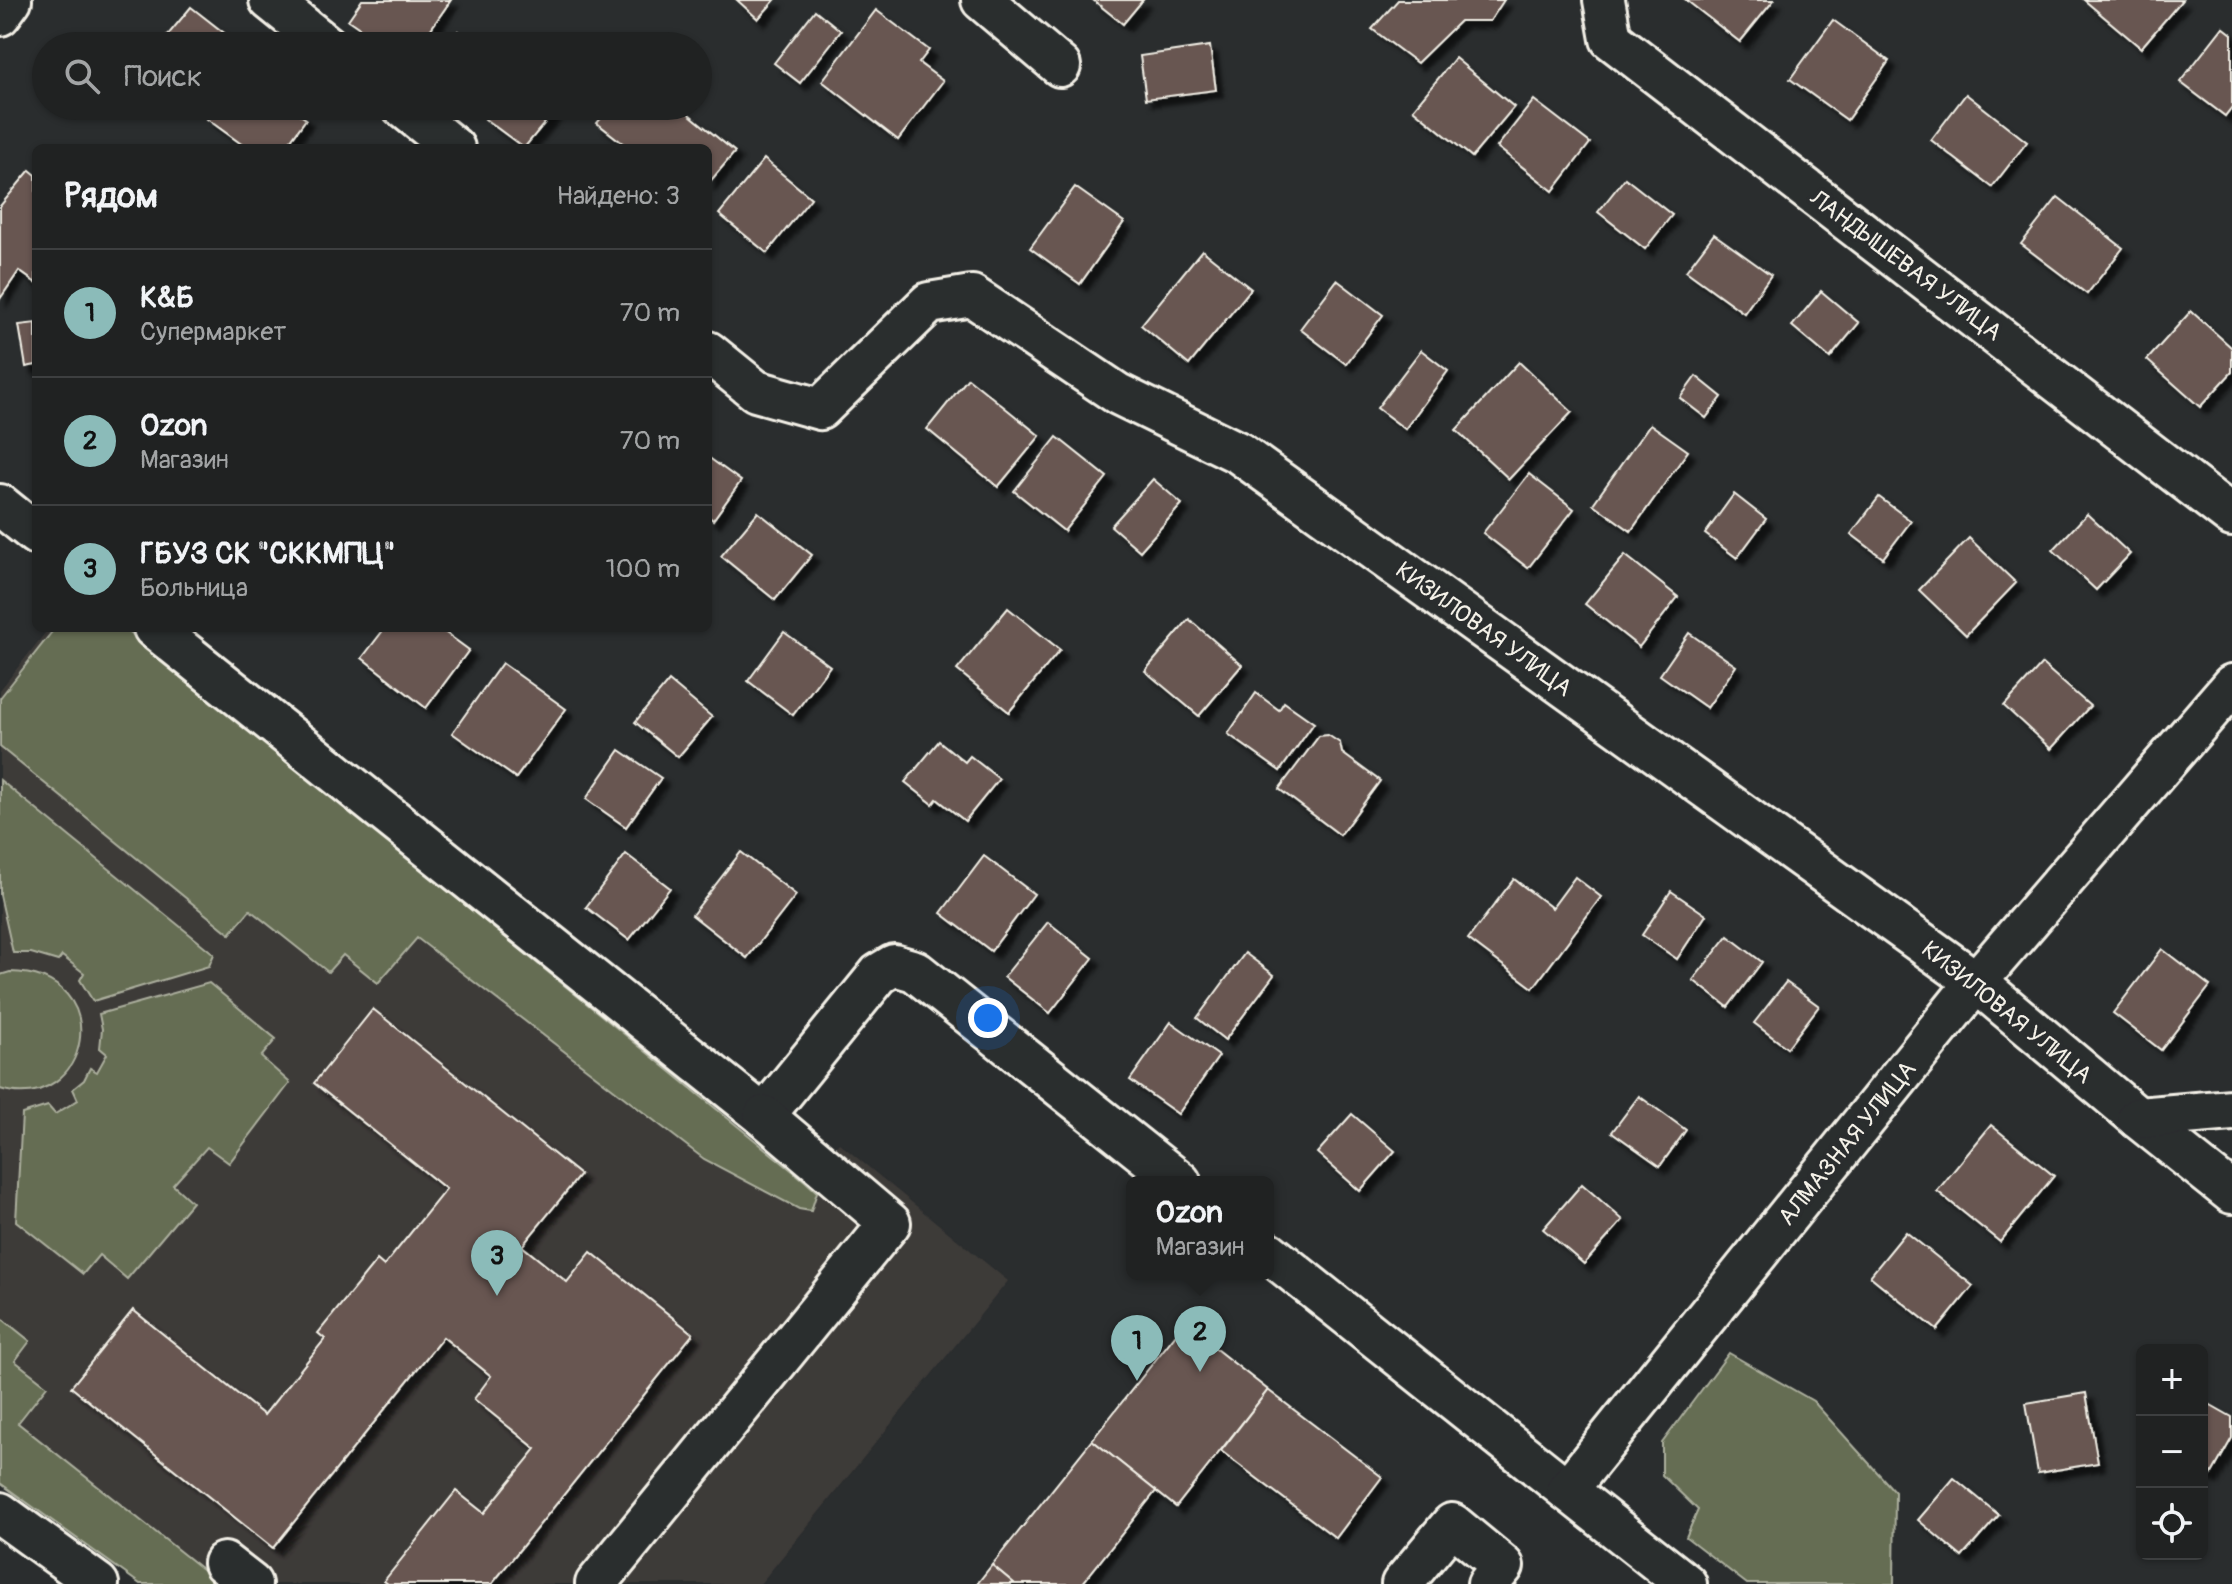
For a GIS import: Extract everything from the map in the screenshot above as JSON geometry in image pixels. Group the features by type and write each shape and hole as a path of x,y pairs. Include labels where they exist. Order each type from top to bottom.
{"street":[{"path":"0,15 11,0"},
{"path":"270,0 310,32"},
{"path":"982,0 1060,66"},
{"name":"ЛАНДЫШЕВАЯ УЛИЦА","path":"1604,0 1611,39 2232,516"},
{"path":"419,120 449,144"},
{"name":"КИЗИЛОВАЯ УЛИЦА","path":"712,355 756,391 820,409 929,303 972,296 1118,394 1239,453 1976,982 2232,1193"},
{"path":"0,505 32,531"},
{"path":"159,632 764,1116 890,1223 596,1584"},
{"name":"АЛМАЗНАЯ УЛИЦА","path":"1567,1490 1976,982 2232,685"},
{"path":"764,1116 879,974 894,965 915,971 1172,1176"},
{"path":"2138,1118 2232,1110"},
{"path":"1274,1257 1686,1584"},
{"path":"0,1513 98,1584"},
{"path":"1402,1584 1452,1524 1503,1566 1488,1584"}],"shaded area":[{"path":"46,632 130,632 805,1181 839,1143 1008,1281 760,1584 140,1584 0,1483 0,690"}],"green space":[{"path":"52,632 130,632 805,1181 817,1192 811,1211 799,1209 704,1159 417,938 378,983 343,955 328,972 250,910 230,934 0,747 0,698"},
{"path":"0,780 214,954 209,966 93,1001 80,980 84,973 62,956 58,961 31,953 13,953 0,895"},
{"path":"10,972 44,978 67,994 78,1016 80,1041 72,1064 55,1082 31,1091 0,1089 0,975"},
{"path":"209,983 276,1039 261,1057 290,1083 229,1163 207,1147 173,1185 192,1202 127,1279 99,1255 83,1274 16,1221 22,1114 48,1106 55,1114 78,1100 73,1089 84,1080 90,1068 97,1072 107,1054 100,1048 102,1029 99,1014"},
{"path":"0,1317 30,1341 15,1361 47,1386 18,1423 221,1584 140,1584 0,1483"},
{"path":"1729,1353 1813,1401 1895,1492 1894,1584 1747,1584 1686,1537 1698,1510 1662,1475 1662,1443"}],"building":[{"path":"362,0 451,0 429,32 366,32 348,20"},
{"path":"737,0 775,0 758,19"},
{"path":"1093,0 1143,0 1123,24"},
{"path":"1398,0 1504,0 1490,21 1460,21 1417,63 1372,29"},
{"path":"1686,0 1774,0 1740,42"},
{"path":"2084,0 2182,0 2141,48"},
{"path":"191,7 223,32 170,32"},
{"path":"815,10 841,31 800,83 774,63"},
{"path":"876,10 929,50 919,63 943,81 898,140 822,81"},
{"path":"1833,20 1889,61 1847,120 1790,79"},
{"path":"2223,27 2232,34 2232,107 2225,116 2180,82"},
{"path":"1210,46 1216,90 1146,99 1140,56"},
{"path":"1455,58 1514,107 1472,157 1413,109"},
{"path":"1966,94 2027,142 1992,187 1931,140"},
{"path":"1534,100 1590,143 1553,191 1497,147"},
{"path":"208,120 305,120 288,144 241,144"},
{"path":"486,120 547,120 527,144 519,144"},
{"path":"599,120 696,120 735,152 712,179 712,144 624,144 597,123"},
{"path":"764,159 811,198 767,253 719,214"},
{"path":"30,170 32,172 32,280 19,271 0,299 0,206"},
{"path":"1625,178 1672,215 1645,249 1598,212"},
{"path":"1075,187 1124,222 1080,284 1030,248"},
{"path":"2058,197 2123,248 2087,294 2021,244"},
{"path":"1714,234 1771,275 1744,313 1686,271"},
{"path":"1202,250 1251,289 1189,365 1141,325"},
{"path":"1337,280 1383,315 1346,364 1300,329"},
{"path":"1821,291 1859,323 1830,358 1792,326"},
{"path":"2191,311 2232,348 2232,372 2200,407 2147,360"},
{"path":"32,323 32,366 26,367 19,325"},
{"path":"1421,350 1448,371 1405,429 1377,408"},
{"path":"1519,362 1572,412 1509,479 1456,430"},
{"path":"1696,376 1722,397 1706,418 1680,398"},
{"path":"968,378 1040,436 998,487 927,429"},
{"path":"1650,424 1688,451 1631,531 1593,504"},
{"path":"1057,437 1107,477 1064,531 1014,491"},
{"path":"712,460 741,481 712,519"},
{"path":"1529,474 1574,509 1528,568 1483,533"},
{"path":"1153,479 1182,504 1140,551 1111,526"},
{"path":"1734,494 1766,519 1737,558 1705,534"},
{"path":"1879,497 1911,521 1883,558 1851,534"},
{"path":"758,512 812,555 775,600 721,556"},
{"path":"2087,514 2130,554 2096,590 2053,550"},
{"path":"1969,538 2016,583 1966,635 1919,590"},
{"path":"1625,555 1678,597 1639,647 1585,604"},
{"path":"1008,608 1060,650 1009,712 957,670"},
{"path":"1189,619 1242,665 1199,716 1145,671"},
{"path":"382,632 444,632 469,650 426,708 362,658"},
{"path":"784,632 830,666 793,715 748,681"},
{"path":"1689,633 1736,666 1707,708 1660,675"},
{"path":"502,663 566,709 516,778 452,733"},
{"path":"2042,664 2090,706 2051,749 2004,706"},
{"path":"669,681 712,717 678,757 635,722"},
{"path":"1256,693 1279,710 1284,702 1314,723 1280,771 1228,734"},
{"path":"1328,735 1340,743 1342,753 1380,781 1340,835 1279,789 1319,736"},
{"path":"939,741 965,762 970,756 999,779 965,821 937,799 933,804 905,782"},
{"path":"620,750 661,778 626,827 586,799"},
{"path":"741,852 796,895 747,958 692,915"},
{"path":"626,854 670,888 629,940 586,907"},
{"path":"984,856 1034,894 991,951 941,913"},
{"path":"1575,877 1601,897 1533,988 1468,939 1514,879 1552,908"},
{"path":"1671,891 1706,915 1677,959 1642,935"},
{"path":"1048,922 1093,958 1050,1013 1004,977"},
{"path":"1728,936 1762,962 1728,1007 1693,980"},
{"path":"2162,949 2210,986 2161,1050 2113,1013"},
{"path":"1245,953 1274,975 1225,1040 1197,1018"},
{"path":"1786,982 1819,1006 1787,1048 1754,1023"},
{"path":"373,1009 580,1175 522,1246 567,1282 591,1252 693,1334 492,1584 388,1584 384,1581 456,1491 484,1513 536,1449 474,1399 491,1376 443,1337 273,1548 71,1387 133,1310 264,1415 325,1339 318,1333 377,1260 384,1266 446,1189 314,1083"},
{"path":"1171,1022 1219,1056 1178,1114 1130,1080"},
{"path":"1639,1096 1686,1130 1660,1166 1612,1132"},
{"path":"1352,1114 1395,1151 1360,1191 1317,1153"},
{"path":"1991,1125 2054,1176 2000,1242 1937,1191"},
{"path":"1582,1184 1623,1220 1584,1264 1543,1229"},
{"path":"1906,1232 1973,1286 1937,1330 1870,1276"},
{"path":"1184,1324 1268,1390 1176,1507 1092,1440"},
{"path":"1268,1390 1382,1477 1336,1538 1221,1451"},
{"path":"2086,1393 2098,1463 2038,1473 2026,1403"},
{"path":"2208,1403 2232,1417 2232,1438 2210,1477"},
{"path":"1092,1440 1156,1491 1082,1584 1015,1584 992,1565"},
{"path":"1954,1478 1999,1515 1962,1557 1918,1520"},
{"path":"992,1565 1015,1584 977,1584"}],"place":[{"name":"ГБУЗ СК \"СККМПЦ\"","path":"497,1296"},
{"name":"Ozon","path":"1200,1372"},
{"name":"К&Б","path":"1137,1381"}]}
